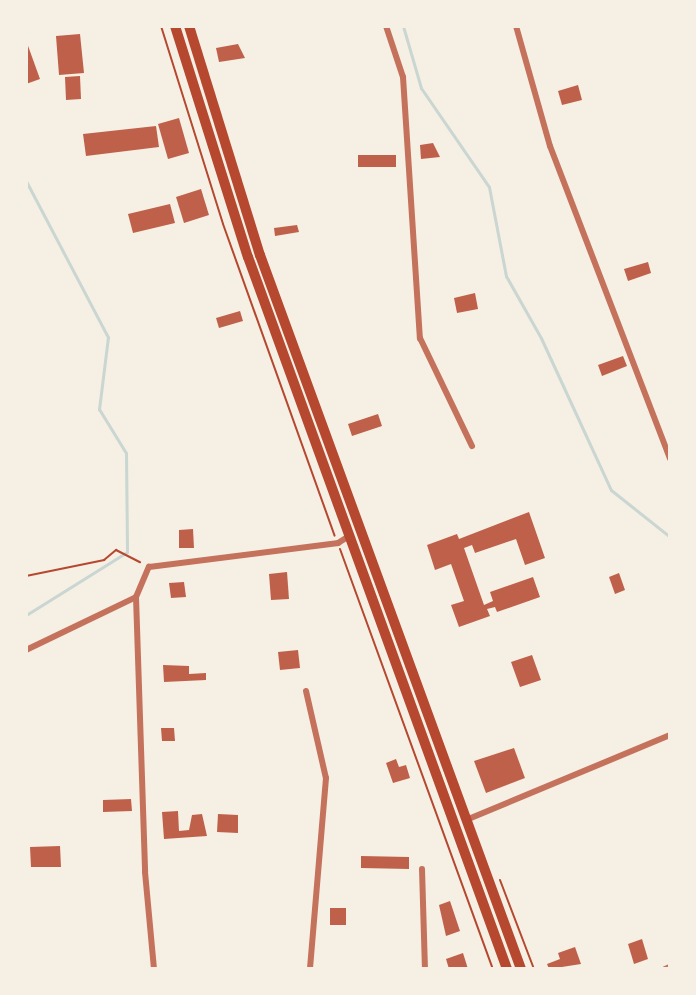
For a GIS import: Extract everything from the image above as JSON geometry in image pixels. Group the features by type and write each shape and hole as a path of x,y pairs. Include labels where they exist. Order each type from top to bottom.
{"main road":[{"path":"175,26 248,257 507,969"},
{"path":"189,26 260,255 521,969"}],"street":[{"path":"386,26 403,77 420,338 472,446"},
{"path":"516,26 550,146 670,459"},
{"path":"154,969 145,872 136,597 149,567 338,543 348,536 361,533"},
{"path":"26,650 136,597"},
{"path":"306,691 326,778 310,969"},
{"path":"455,824 670,735"},
{"path":"422,869 425,969"}],"path":[{"path":"161,26 223,224 493,969"},
{"path":"26,576 104,560 118,550 149,567"}],"building":[{"path":"80,34 84,73 59,75 56,36"},
{"path":"27,43 40,79 26,84 26,49"},
{"path":"238,44 245,58 219,62 216,48"},
{"path":"80,76 81,99 66,100 65,77"},
{"path":"578,85 582,100 562,105 558,91"},
{"path":"179,118 189,153 168,159 158,124"},
{"path":"156,126 159,147 86,156 83,134"},
{"path":"433,143 440,157 421,159 420,145"},
{"path":"358,155 396,155 396,167 358,167"},
{"path":"201,189 209,215 184,223 176,197"},
{"path":"170,204 175,223 133,233 128,214"},
{"path":"297,225 299,232 275,236 274,228"},
{"path":"648,262 651,273 628,281 624,269"},
{"path":"475,293 478,309 457,313 454,298"},
{"path":"240,311 243,321 219,328 216,318"},
{"path":"623,356 627,366 602,376 598,365"},
{"path":"378,414 382,426 352,436 348,424"},
{"path":"529,512 545,558 525,565 516,539 475,553 472,545 464,548 484,605 493,601 490,592 533,577 540,597 497,612 495,607 487,609 490,616 459,627 451,605 464,601 451,564 435,570 427,545 457,534 459,539"},
{"path":"193,529 194,548 179,548 179,530"},
{"path":"287,572 289,599 271,600 269,574"},
{"path":"619,573 625,590 615,594 609,577"},
{"path":"184,582 186,597 171,598 169,583"},
{"path":"298,650 300,668 280,670 278,652"},
{"path":"532,655 541,680 520,687 511,662"},
{"path":"163,665 189,666 189,674 206,673 206,680 164,682"},
{"path":"161,728 174,728 175,741 162,741"},
{"path":"514,748 525,778 486,793 474,761"},
{"path":"396,759 399,767 406,765 410,778 393,783 386,763"},
{"path":"131,799 132,811 103,812 103,800"},
{"path":"178,811 179,831 189,830 192,815 202,814 207,836 164,839 162,812"},
{"path":"218,814 238,815 238,833 217,832"},
{"path":"60,846 61,867 31,867 30,847"},
{"path":"361,856 409,857 409,869 361,868"},
{"path":"450,901 460,931 446,936 439,905"},
{"path":"330,908 346,908 346,925 330,925"},
{"path":"642,939 648,959 634,964 628,944"},
{"path":"575,947 581,964 549,969 547,964 560,959 558,953"},
{"path":"463,953 468,969 449,969 446,959"}],"waterway":[{"path":"403,26 421,88 489,187 506,276 541,338 611,490 670,537"},
{"path":"26,181 108,337 99,409 126,453 127,552 26,615"}]}
